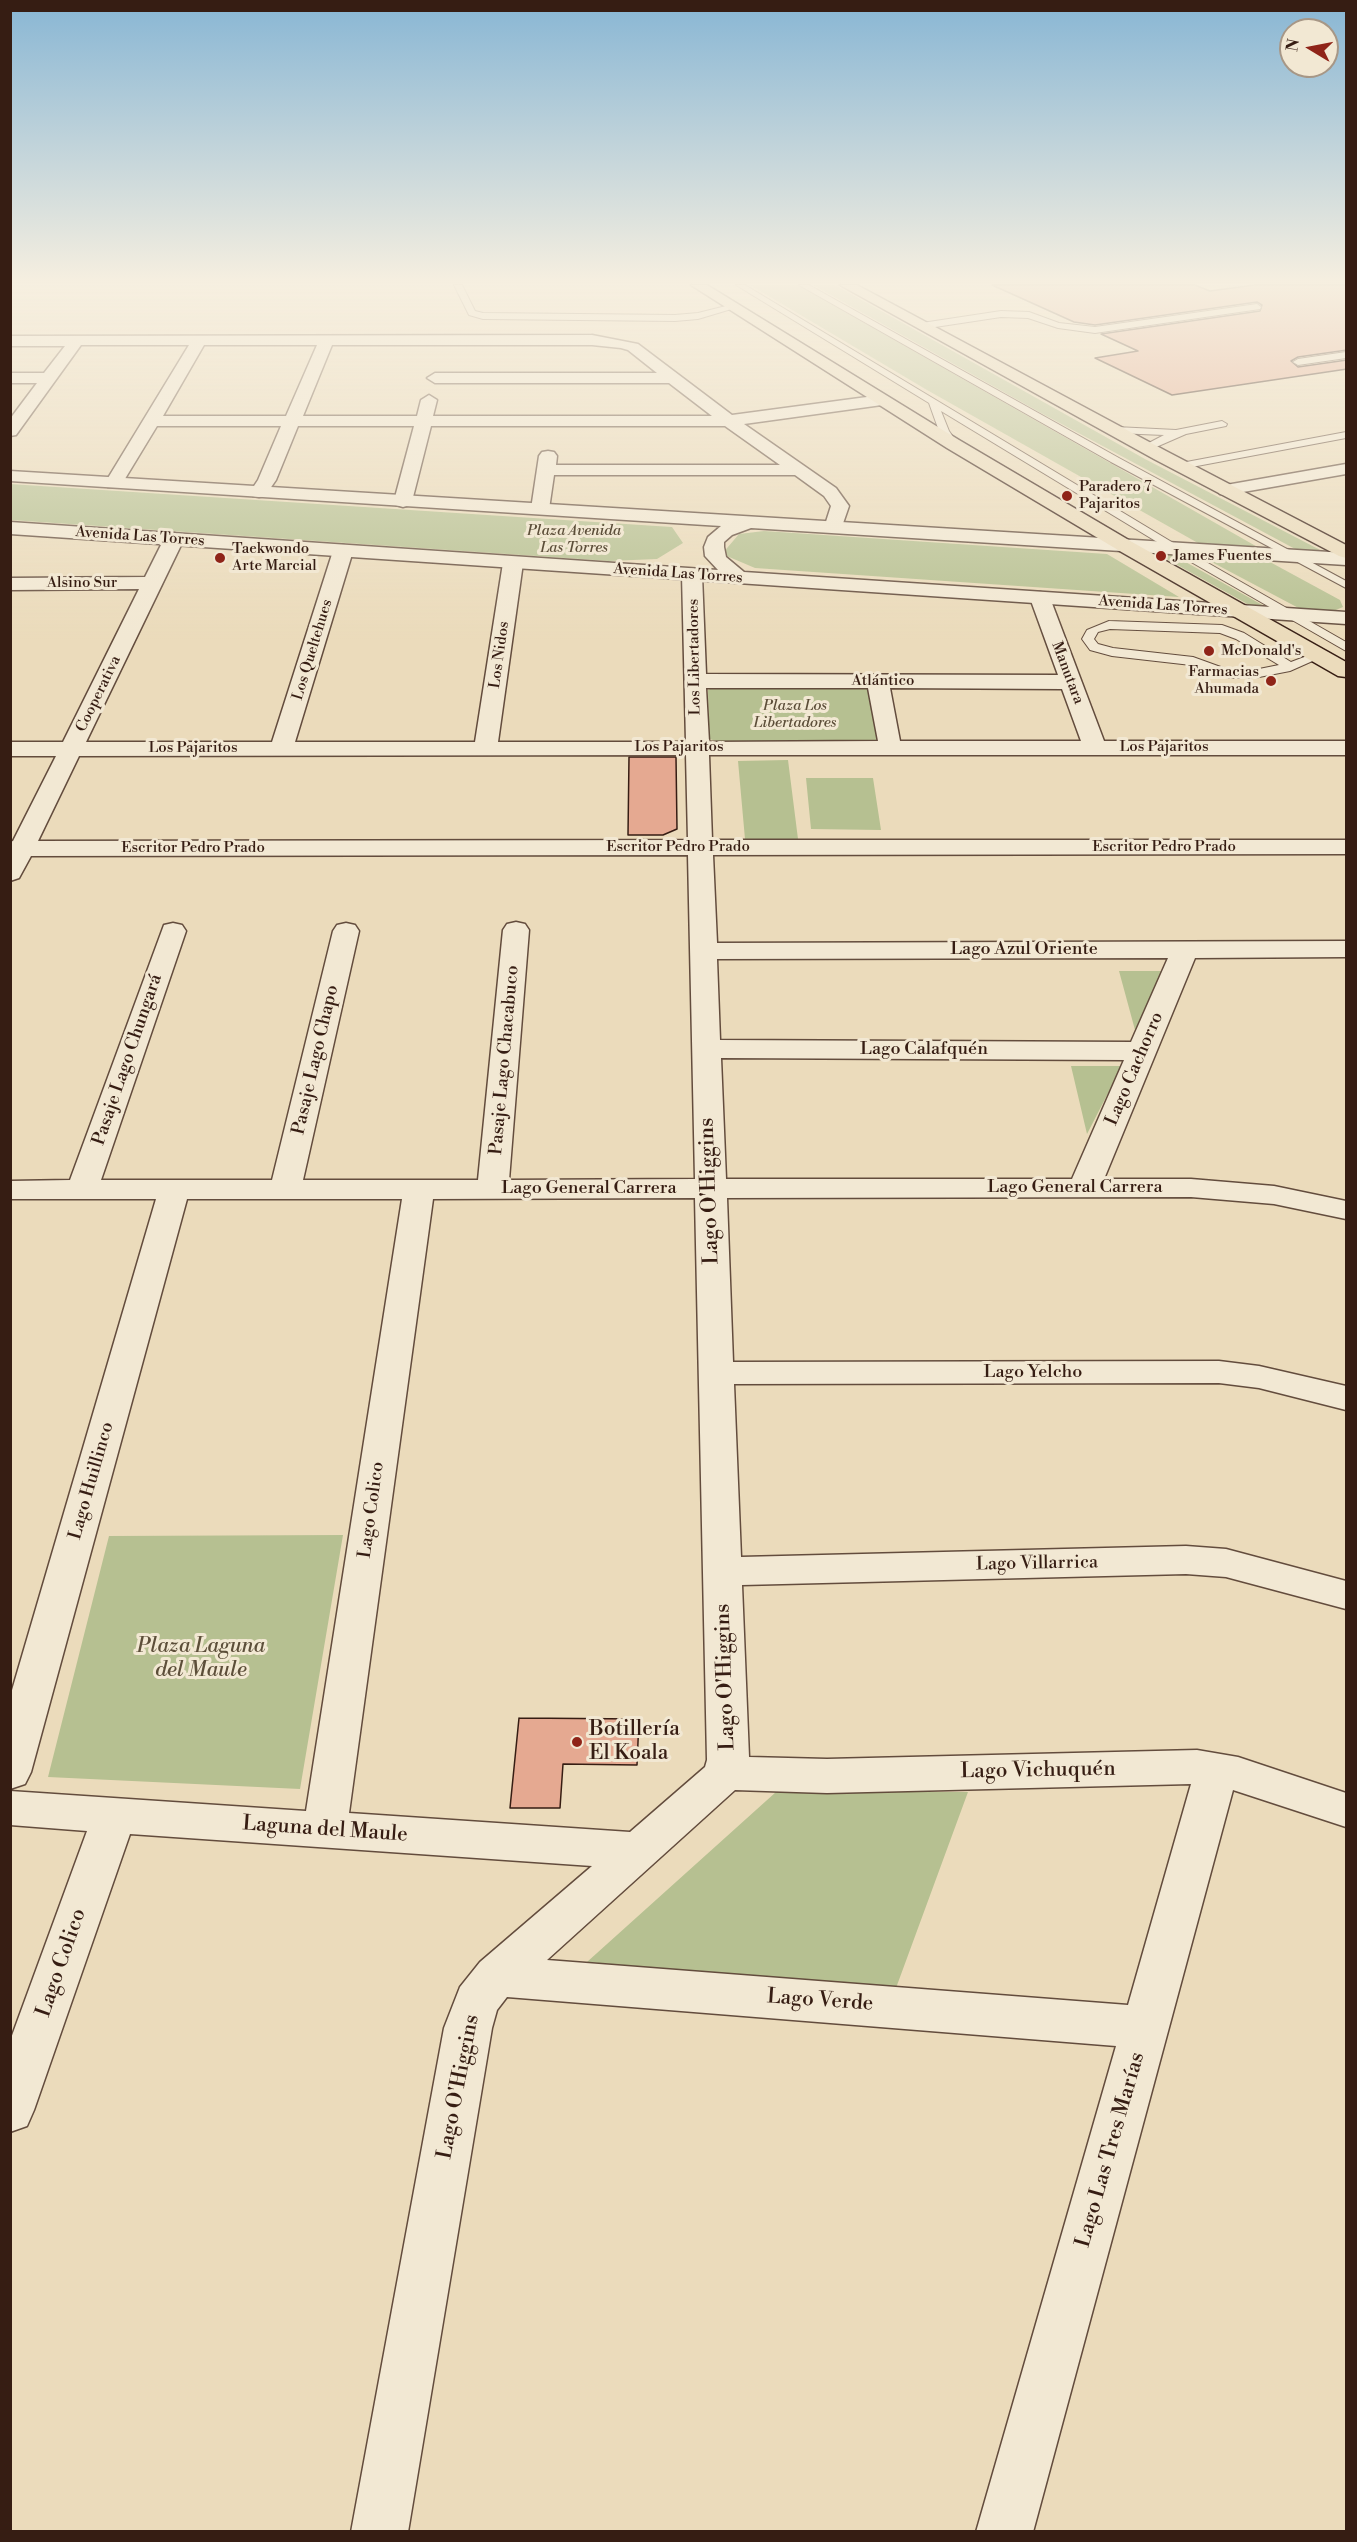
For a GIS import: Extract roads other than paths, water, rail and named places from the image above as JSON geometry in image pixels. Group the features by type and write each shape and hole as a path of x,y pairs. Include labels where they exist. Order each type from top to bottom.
{"main road":[{"path":"888,404 1125,546 1347,671"},
{"path":"1067,404 1146,448 1347,552"}],"street":[{"path":"10,431 30,404"},
{"path":"114,483 162,404"},
{"path":"259,492 267,480 299,404"},
{"path":"403,501 428,404"},
{"path":"707,404 830,492 840,506 833,528"},
{"path":"152,421 729,421 856,404"},
{"path":"540,510 547,463 800,470"},
{"path":"1226,490 1347,469"},
{"path":"10,476 1347,559"},
{"path":"672,518 686,528 687,561"},
{"path":"740,578 719,561 715,556 714,547 715,541 725,531 746,523"},
{"name":"Avenida Las Torres","path":"10,528 513,562 687,561 740,578 1347,618"},
{"name":"Cooperativa","path":"10,873 16,849 72,749 174,539"},
{"name":"Los Queltehues","path":"282,748 343,551"},
{"name":"Los Libertadores","path":"687,561 696,681 699,847"},
{"name":"Los Nidos","path":"486,748 513,562"},
{"name":"Alsino Sur","path":"10,584 153,583"},
{"name":"Manutara","path":"1040,598 1095,747"},
{"name":"Atlántico","path":"696,681 1071,682"},
{"path":"878,681 890,747"},
{"name":"Los Pajaritos","path":"10,749 1347,748"},
{"name":"Lago O'Higgins","path":"379,2532 471,2014 485,1988 496,1976 706,1793 724,1773 728,1760 699,847"},
{"name":"Escritor Pedro Prado","path":"16,849 1347,848"},
{"name":"Pasaje Lago Chapo","path":"285,1190 346,930"},
{"name":"Pasaje Lago Chacabuco","path":"494,1189 516,930"},
{"name":"Pasaje Lago Chungará","path":"82,1190 173,931"},
{"name":"Lago Cachorro","path":"1084,1188 1185,950"},
{"name":"Lago Azul Oriente","path":"702,951 1347,950"},
{"name":"Lago Calafquén","path":"706,1049 1142,1051"},
{"name":"Lago General Carrera","path":"10,1190 1084,1188 1245,1191 1346,1210"},
{"name":"Lago Colico","path":"326,1830 419,1189"},
{"name":"Lago Huillinco","path":"10,1772 174,1190"},
{"name":"Lago Yelcho","path":"716,1373 1219,1372 1259,1377 1347,1398"},
{"name":"Lago Villarrica","path":"723,1571 1186,1560 1226,1563 1347,1595"},
{"name":"Lago Vichuquén","path":"724,1773 827,1776 1197,1767 1217,1769 1263,1781 1347,1810"},
{"name":"Lago Las Tres Marías","path":"1004,2532 1217,1769"},
{"name":"Laguna del Maule","path":"10,1808 639,1851"},
{"name":"Lago Colico","path":"10,2110 114,1816"},
{"name":"Lago Verde","path":"496,1976 1145,2027"}],"lane":[{"path":"934,404 944,431 953,444"},
{"path":"936,404 1176,549 1347,647"},
{"path":"1017,404 1347,585"},
{"path":"1146,448 1184,431 1222,424"},
{"path":"1116,430 1184,431"},
{"path":"1181,466 1347,435"},
{"path":"1290,667 1240,636 1222,629 1109,625 1093,630 1088,639 1094,647 1112,652 1192,661 1228,674 1254,674 1290,667 1320,656"}],"place":[{"name":"Paradero 7 Pajaritos","path":"1067,496"},
{"name":"James Fuentes","path":"1161,556"},
{"name":"Taekwondo Arte Marcial","path":"220,558"},
{"name":"McDonald's","path":"1209,651"},
{"name":"Farmacias Ahumada","path":"1271,681"},
{"name":"Botillería El Koala","path":"577,1742"}],"park label":[{"name":"Plaza Avenida Las Torres","path":"574,540"},
{"name":"Plaza Los Libertadores","path":"795,714"},
{"name":"Plaza Laguna del Maule","path":"201,1659"}]}
